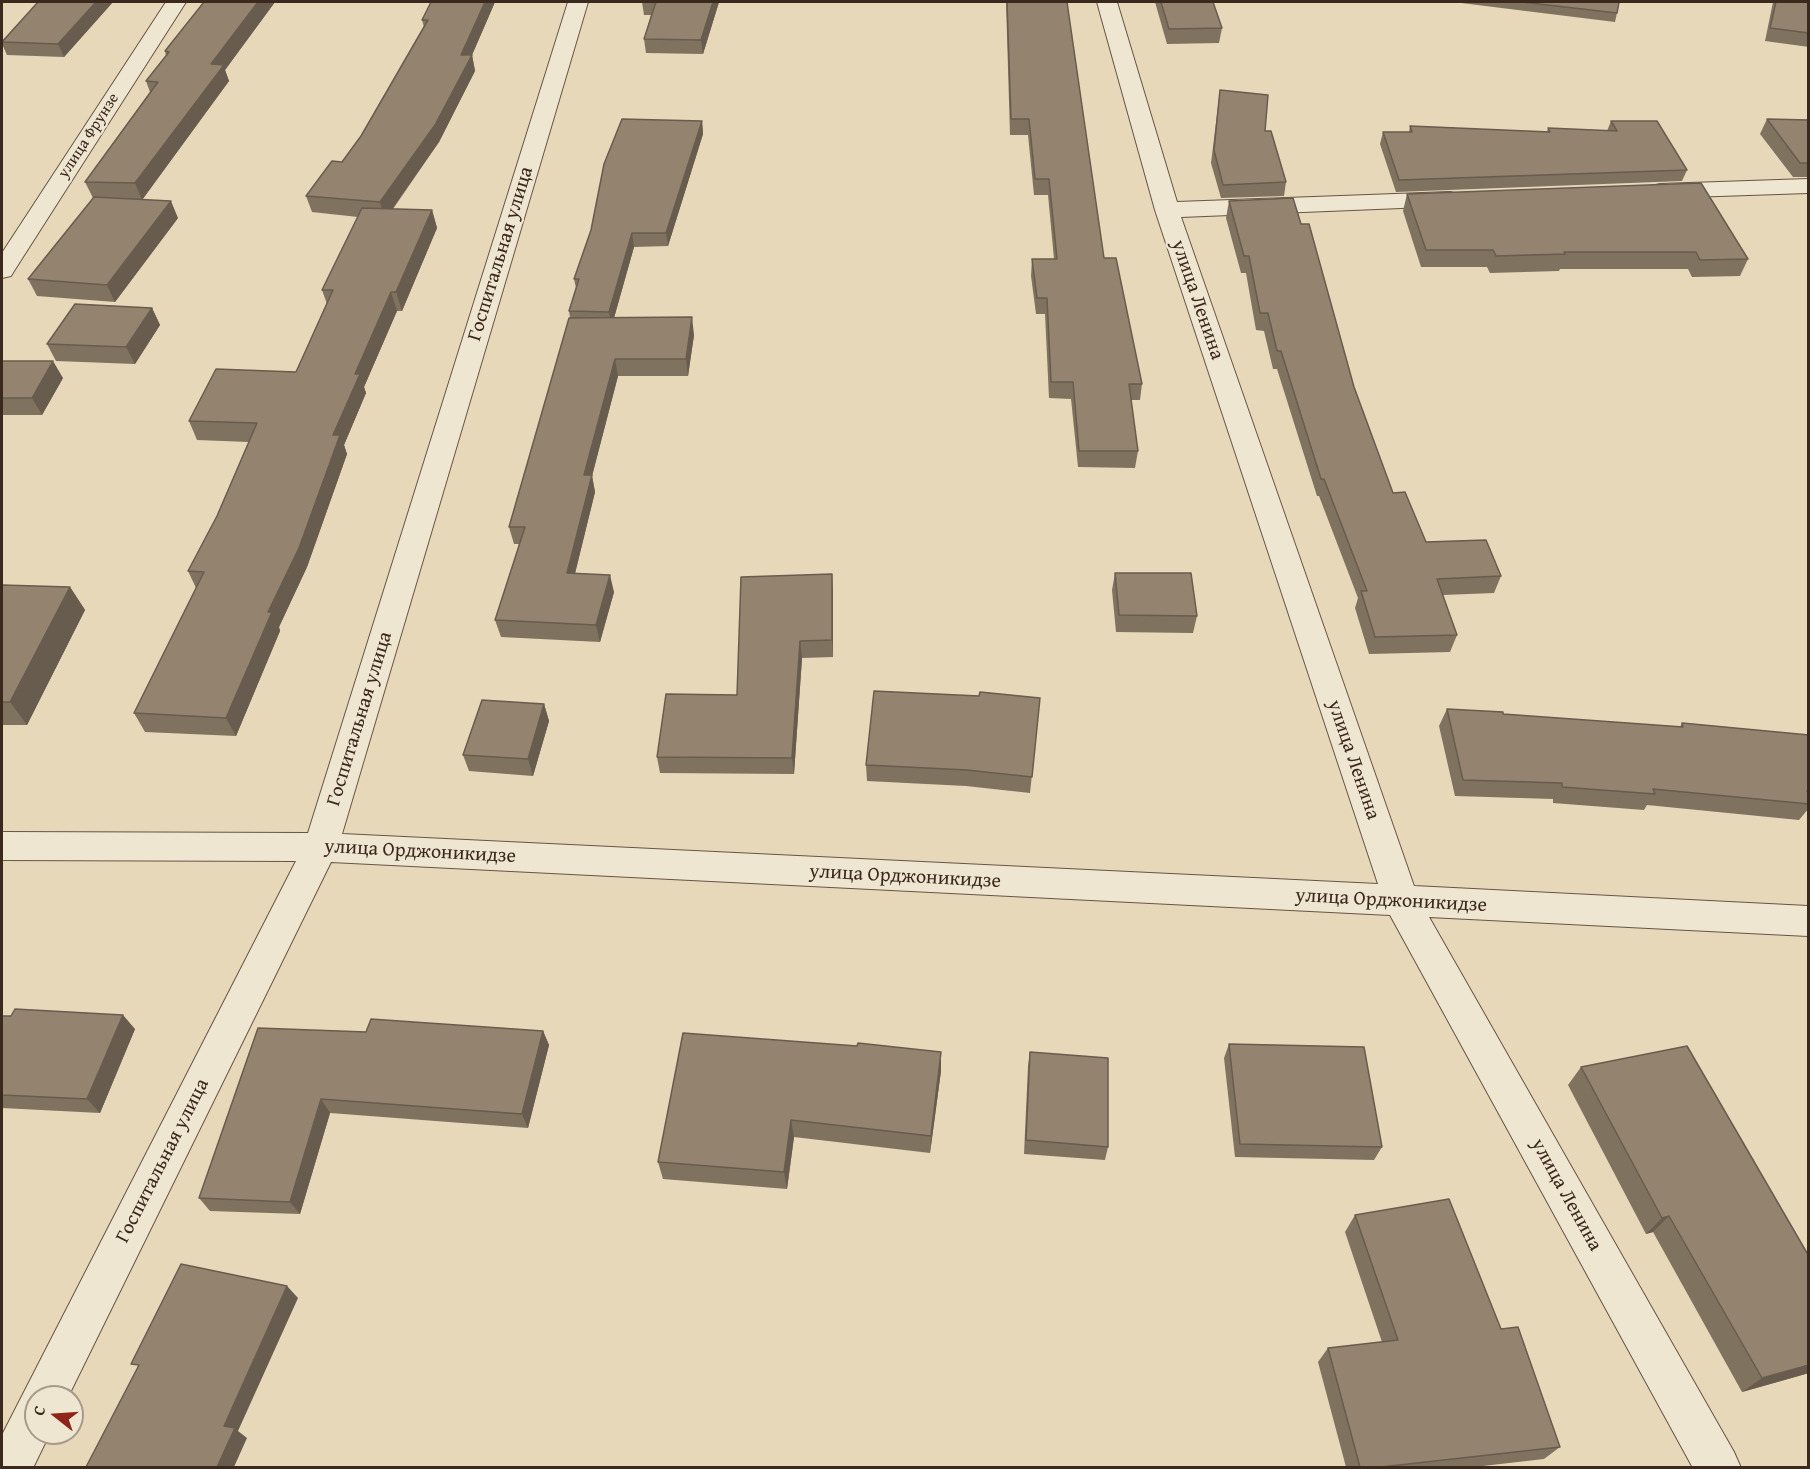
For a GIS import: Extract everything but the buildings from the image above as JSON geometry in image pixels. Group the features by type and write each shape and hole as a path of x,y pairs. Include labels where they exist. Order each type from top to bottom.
{"street":[{"name":"улица Фрунзе","path":"2,271 176,2"},
{"name":"Госпитальная улица","path":"51,1385 321,847 578,2"},
{"name":"улица Ленина","path":"1107,2 1167,210 1401,902 1718,1467"},
{"path":"1642,192 1809,186"},
{"path":"1167,210 1476,198"},
{"name":"улица Орджоникидзе","path":"2,846 321,847 1809,921"},
{"path":"9,1467 24,1438"}]}
